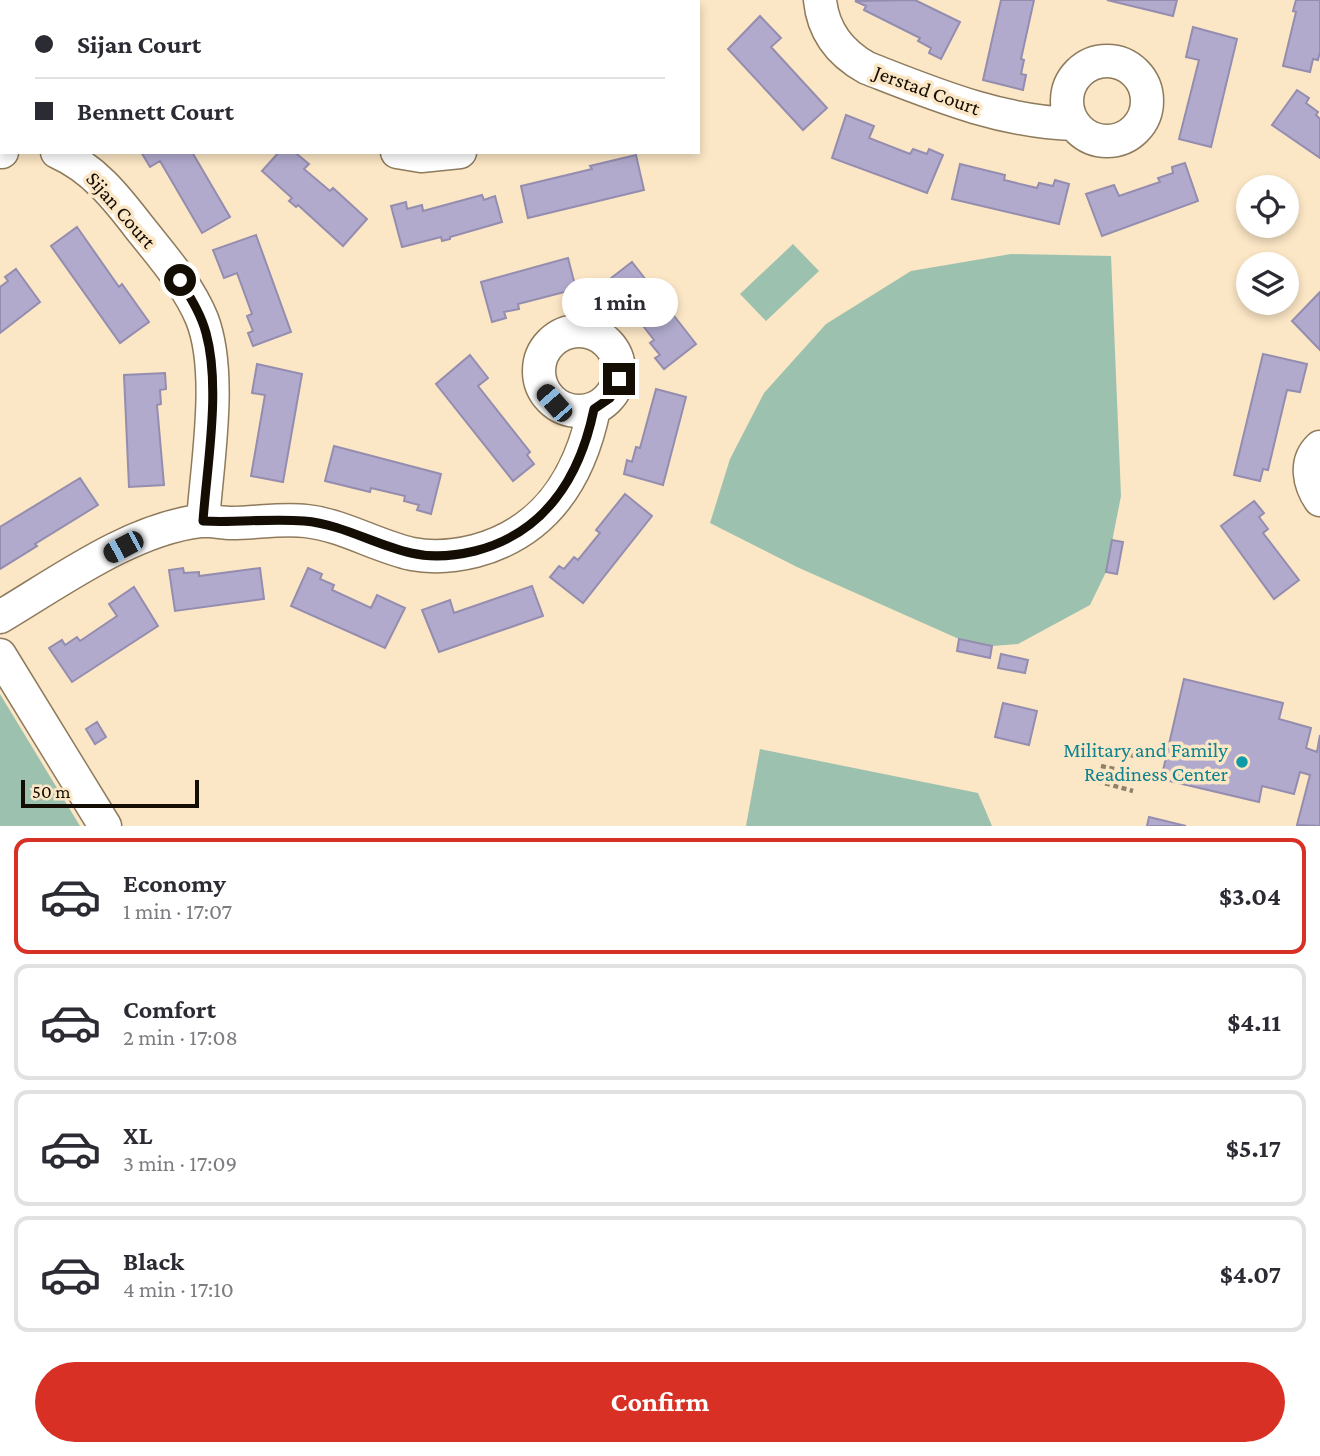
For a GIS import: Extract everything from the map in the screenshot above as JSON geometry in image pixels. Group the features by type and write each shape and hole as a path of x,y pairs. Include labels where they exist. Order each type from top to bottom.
{"street":[{"name":"Jerstad Court","path":"820,0 825,24 838,47 850,59 867,68 976,109 1021,120 1074,124"},
{"name":"Sijan Court","path":"61,154 77,162 101,181 124,207 180,280 202,320 209,346 212,379 203,521"},
{"path":"409,154 440,154"},
{"path":"0,617 90,564 173,525 203,521 305,521 344,530 422,555 452,555 488,547 533,523 555,502 583,454 594,409"},
{"path":"1320,447 1311,461 1310,482 1320,500"},
{"path":"0,655 105,826"}],"path":[{"path":"1105,749 1143,758"},
{"path":"1101,766 1140,775"},
{"path":"1097,781 1133,791"}],"green space":[{"path":"793,244 819,271 766,321 740,294"},
{"path":"1011,254 1111,256 1121,496 1106,572 1090,605 1018,644 992,646 959,639 797,567 710,523 730,459 764,393 826,324 911,271"},
{"path":"0,694 80,826 0,826"},
{"path":"760,749 978,793 992,826 746,826"}],"building":[{"path":"915,0 960,22 941,59 929,53 931,48 918,41 920,38 864,10 866,6 855,1"},
{"path":"1001,0 1034,0 1021,59 1024,60 1021,74 1026,75 1023,90 983,80"},
{"path":"1107,0 1177,0 1173,16"},
{"path":"1296,0 1320,0 1320,52 1318,60 1313,59 1310,72 1283,66 1296,12 1293,11"},
{"path":"760,16 781,38 771,47 827,108 803,130 728,49"},
{"path":"1193,27 1237,39 1211,147 1179,139 1199,60 1186,57"},
{"path":"1297,90 1309,98 1306,103 1318,112 1316,115 1320,119 1320,158 1272,125"},
{"path":"846,115 874,126 869,138 910,154 913,149 927,154 929,149 943,155 927,193 832,158"},
{"path":"142,154 193,154 230,217 202,233 160,161 150,167"},
{"path":"277,154 297,154 309,164 304,169 330,191 333,188 367,219 343,246 298,205 296,207 289,201 292,198 262,171"},
{"path":"636,155 644,190 528,218 521,186"},
{"path":"1185,163 1198,201 1102,236 1086,194 1114,185 1119,196 1160,182 1158,178 1173,173 1172,167"},
{"path":"960,164 1005,175 1004,180 1037,188 1039,183 1053,186 1055,180 1069,184 1059,224 952,199"},
{"path":"482,195 484,200 495,196 502,222 442,241 441,237 402,247 391,206 406,202 407,209 422,205 423,211"},
{"path":"77,227 119,287 122,284 149,322 120,343 51,246"},
{"path":"256,235 291,332 253,346 248,333 253,331 247,316 252,314 237,273 224,278 213,250"},
{"path":"568,258 576,289 518,304 519,309 504,312 506,318 492,322 481,282"},
{"path":"632,262 696,344 664,369 655,358 660,355 650,343 654,340 616,291 618,290 610,279"},
{"path":"16,269 40,302 0,333 0,287 8,281 5,277"},
{"path":"1320,292 1320,350 1292,321"},
{"path":"1263,354 1307,364 1300,392 1287,390 1268,470 1263,469 1260,481 1234,475"},
{"path":"470,355 488,378 478,386 530,452 527,455 534,464 513,481 436,384"},
{"path":"257,364 302,374 283,482 251,476 265,395 252,393"},
{"path":"165,373 166,389 160,390 161,404 157,405 164,485 129,487 124,375"},
{"path":"656,389 686,397 663,485 624,474 627,460 632,462 636,447 640,448"},
{"path":"334,446 441,474 431,514 417,510 419,505 404,501 405,496 371,488 370,492 325,481"},
{"path":"80,478 98,505 0,569 0,527"},
{"path":"625,494 652,516 583,603 550,577 559,566 564,569 574,557 578,560 600,533 596,530"},
{"path":"1254,501 1264,513 1259,517 1268,529 1263,533 1299,580 1274,599 1221,526"},
{"path":"1112,540 1123,542 1117,574 1106,572"},
{"path":"183,568 184,573 199,572 199,576 260,568 264,599 175,611 169,570"},
{"path":"308,568 322,574 320,579 334,585 332,590 371,608 377,595 405,608 385,648 291,606"},
{"path":"532,586 543,616 439,652 422,610 450,600 454,613"},
{"path":"134,587 158,626 72,682 49,648 62,640 65,645 77,637 80,641 117,616 109,604"},
{"path":"959,639 992,646 990,658 957,651"},
{"path":"1001,654 1028,660 1025,673 998,668"},
{"name":"Military and Family Readiness Center","path":"1184,679 1283,703 1279,719 1311,728 1306,748 1317,752 1320,735 1320,826 1297,825 1310,775 1300,772 1294,794 1262,786 1259,802 1161,779"},
{"path":"1003,703 1037,711 1029,745 995,737"},
{"path":"97,722 106,737 95,744 86,729"},
{"path":"1149,817 1186,826 1147,826"}],"place":[{"name":"Military and Family Readiness Center","path":"1242,762"}],"route":[{"path":"180,280 202,320 211,361 212,400 203,521 305,521 344,530 422,555 452,555 488,547 533,523 555,502 572,478 583,454 594,409 610,398 619,379"}]}
